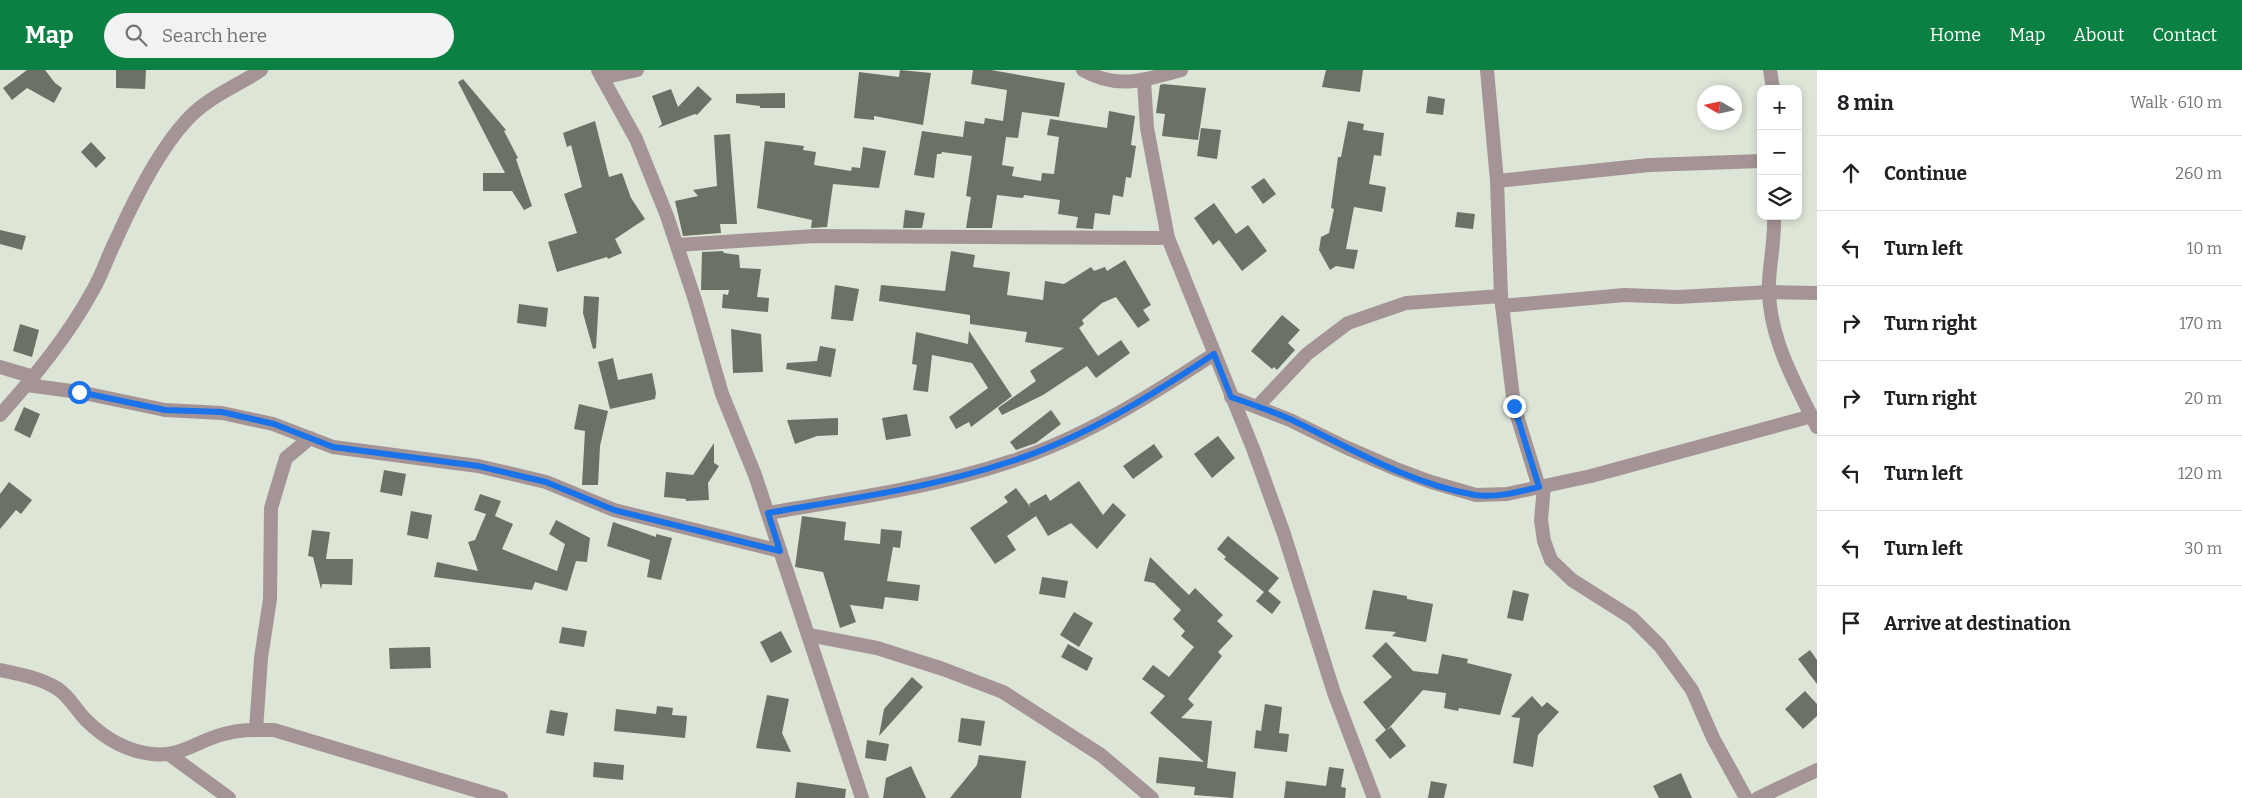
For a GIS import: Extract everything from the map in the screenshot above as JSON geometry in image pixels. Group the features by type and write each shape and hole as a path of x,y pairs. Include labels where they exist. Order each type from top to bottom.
{"street":[{"path":"0,415 30,381 69,329 94,289 116,240 161,153 186,120 210,99 261,70"},
{"path":"637,70 600,74 636,139 677,245 722,394 755,475 862,798"},
{"path":"1083,70 1097,78 1116,76 1144,80 1181,70"},
{"path":"1487,70 1497,182 1502,301 1514,406 1541,487 1541,520 1544,541 1551,560 1572,580 1632,618 1660,646 1692,690 1713,738 1746,798"},
{"path":"1770,70 1772,85"},
{"path":"1144,80 1147,128 1168,238 1254,452 1281,525 1334,693 1374,798"},
{"path":"1497,182 1649,165 1757,161"},
{"path":"1231,397 1290,420 1345,448 1440,485 1476,495 1507,494 1541,487 1814,422 1782,356 1771,318 1770,292 1775,239 1774,220"},
{"path":"677,245 815,236 1168,238"},
{"path":"1257,407 1307,354 1348,323 1406,303 1502,301 1625,295 1678,297 1770,292 1817,293"},
{"path":"768,513 926,483 1010,462 1052,446 1088,428 1177,378 1214,354"},
{"path":"0,367 30,381 165,410 222,412 274,424 333,447 478,466 546,482 614,510 780,551"},
{"path":"256,730 261,658 270,599 271,508 286,458 310,438"},
{"path":"808,635 877,648 943,669 1003,692 1101,755 1152,798"},
{"path":"0,670 25,675 57,688 71,700 85,719 118,746 151,754 170,755 224,734 274,730 501,798"},
{"path":"170,755 229,798"},
{"path":"1758,798 1817,770"}],"building":[{"path":"27,70 45,70 55,83 62,88 54,103 27,88 12,100 3,88"},
{"path":"116,70 146,70 145,89 116,88"},
{"path":"900,70 931,73 923,125 874,116 874,120 854,118 859,72 899,77"},
{"path":"973,70 991,70 1065,83 1059,117 1022,112 1018,138 1006,137 1002,165 1014,167 1012,176 1041,181 1042,173 1054,174 1059,137 1047,135 1050,119 1107,128 1109,111 1135,116 1131,145 1136,146 1131,178 1126,177 1123,197 1113,195 1110,215 1095,213 1093,229 1076,228 1078,217 1058,214 1060,200 1024,195 1023,198 997,195 992,228 966,228 971,197 966,196 972,156 942,152 937,154 934,178 914,175 922,131 963,137 965,121 984,124 985,118 1003,121 1007,90 971,84"},
{"path":"1326,70 1363,70 1360,92 1322,87"},
{"path":"463,79 506,130 504,131 518,158 516,159 532,206 524,210 512,191 483,191 483,173 505,173 458,82"},
{"path":"1160,85 1206,88 1198,140 1162,136 1165,114 1156,113"},
{"path":"698,86 712,99 697,115 695,114 658,128 662,124 652,96 671,89 678,107"},
{"path":"785,93 785,108 760,108 760,106 736,103 736,94"},
{"path":"1428,96 1445,99 1443,115 1426,113"},
{"path":"595,121 609,177 622,173 631,198 645,219 615,239 622,253 608,259 607,257 557,272 548,242 577,233 564,194 582,187 571,145 567,147 563,133"},
{"path":"1348,121 1364,124 1363,130 1384,133 1381,156 1374,155 1369,184 1386,187 1382,212 1354,207 1346,249 1358,250 1354,269 1336,266 1330,270 1319,250 1321,237 1329,233 1334,209 1331,208 1338,157 1341,157"},
{"path":"1201,128 1221,130 1217,159 1197,156"},
{"path":"730,134 737,224 720,224 721,233 683,236 675,201 698,196 693,190 717,186 714,135"},
{"path":"765,141 804,146 803,150 816,152 814,165 851,171 852,167 860,168 863,147 886,151 879,188 833,184 827,227 811,228 812,220 757,208"},
{"path":"91,142 106,158 96,168 81,152"},
{"path":"1264,178 1276,194 1263,204 1251,187"},
{"path":"1214,203 1236,234 1248,225 1267,251 1242,271 1219,240 1213,245 1194,218"},
{"path":"905,210 925,213 922,228 903,228"},
{"path":"1457,212 1475,214 1473,229 1455,227"},
{"path":"0,230 26,236 22,250 0,244"},
{"path":"723,251 724,253 739,255 740,268 761,269 757,297 769,298 768,312 722,308 723,294 728,295 729,290 701,290 702,252"},
{"path":"951,251 975,255 973,267 1010,272 1007,295 1043,300 1045,281 1064,284 1091,267 1094,271 1105,267 1107,271 1125,260 1151,305 1143,310 1150,320 1138,328 1116,297 1102,303 1082,320 1084,324 1079,328 1098,356 1121,340 1130,353 1096,378 1087,366 1043,395 1002,415 998,408 1036,381 1030,371 1064,348 1025,342 1027,332 970,324 970,315 879,301 881,285 945,291"},
{"path":"835,285 859,289 853,321 831,319"},
{"path":"584,296 599,297 596,348 593,349 583,313"},
{"path":"519,304 548,308 546,327 517,323"},
{"path":"1282,315 1300,330 1288,343 1295,350 1277,370 1274,367 1272,369 1251,351"},
{"path":"20,324 39,330 32,357 13,351"},
{"path":"731,329 761,334 763,372 733,373"},
{"path":"969,331 1012,396 971,427 969,422 956,429 949,417 988,388 972,363 932,355 928,392 913,390 917,365 912,364 916,332 968,344"},
{"path":"820,346 836,349 831,377 786,369 787,363 817,361"},
{"path":"613,358 618,380 652,373 656,393 655,399 610,409 598,362"},
{"path":"579,404 608,411 600,446 598,485 582,485 585,431 574,429"},
{"path":"24,407 40,414 30,438 14,430"},
{"path":"1051,410 1061,424 1036,443 1016,450 1010,442"},
{"path":"907,414 911,436 886,440 882,418"},
{"path":"838,418 838,435 817,436 795,444 787,420"},
{"path":"1218,436 1235,458 1212,478 1194,454"},
{"path":"714,443 714,463 719,466 708,483 709,500 686,501 686,499 664,497 666,472 693,475"},
{"path":"1154,444 1163,457 1133,479 1123,466"},
{"path":"384,470 406,474 402,496 380,492"},
{"path":"1079,481 1103,515 1113,503 1126,515 1097,549 1071,523 1048,536 1036,516 1007,536 1016,550 995,564 970,528 1008,502 1004,497 1016,488 1031,508 1029,504 1046,494 1050,501"},
{"path":"9,482 32,500 21,514 16,510 0,529 0,494"},
{"path":"480,494 501,501 495,516 513,524 502,549 557,571 565,544 549,534 556,520 590,538 587,562 576,561 567,591 535,582 532,590 434,577 437,562 478,571 468,542 475,540 486,514 474,510"},
{"path":"411,511 432,515 428,539 407,535"},
{"path":"802,516 846,522 844,540 880,544 881,529 902,531 900,548 893,547 887,581 920,585 918,601 885,597 883,609 850,605 856,622 840,628 823,572 795,567"},
{"path":"613,522 656,537 656,534 672,538 661,580 647,577 650,560 607,546"},
{"path":"312,530 330,532 326,559 353,559 352,585 322,584 321,589 313,557 308,556"},
{"path":"1228,536 1279,578 1268,591 1281,602 1272,614 1256,601 1264,592 1224,559 1226,557 1217,549"},
{"path":"1150,557 1189,595 1195,588 1223,615 1217,621 1233,636 1218,652 1222,656 1188,699 1194,705 1181,718 1212,721 1207,768 1236,772 1233,798 1194,795 1195,787 1156,783 1159,757 1204,762 1150,713 1165,696 1142,679 1153,665 1169,677 1194,647 1181,636 1185,631 1173,619 1181,610 1154,583 1144,581"},
{"path":"1042,577 1068,581 1065,598 1039,594"},
{"path":"1373,590 1407,596 1407,599 1433,604 1426,642 1392,636 1396,632 1365,629"},
{"path":"1513,590 1529,594 1523,621 1507,618"},
{"path":"1074,612 1093,623 1079,647 1060,635"},
{"path":"562,627 587,631 584,647 559,643"},
{"path":"781,631 792,652 771,663 760,642"},
{"path":"1386,642 1413,671 1438,674 1442,654 1468,659 1467,663 1512,674 1500,715 1459,708 1458,711 1444,708 1446,693 1423,690 1387,730 1391,727 1406,746 1390,759 1375,740 1386,730 1363,702 1392,677 1372,656"},
{"path":"1068,644 1093,658 1087,671 1061,657"},
{"path":"430,647 431,668 390,669 389,648"},
{"path":"1810,650 1817,660 1817,684 1798,659"},
{"path":"912,677 923,687 879,736 884,709"},
{"path":"1805,691 1817,704 1817,716 1803,729 1785,709"},
{"path":"767,695 789,699 782,733 791,752 756,748"},
{"path":"1532,696 1542,707 1547,702 1559,712 1538,735 1533,767 1513,763 1520,718 1511,717"},
{"path":"1265,704 1282,707 1279,733 1289,734 1287,752 1254,748 1256,730 1261,731"},
{"path":"657,706 673,708 672,715 687,716 685,738 614,731 616,709 656,714"},
{"path":"550,710 568,713 564,736 546,733"},
{"path":"961,718 985,721 981,746 958,742"},
{"path":"867,740 889,744 886,761 865,758"},
{"path":"979,755 1026,761 1021,798 950,798 977,765"},
{"path":"594,762 624,765 623,780 593,777"},
{"path":"911,766 926,798 883,798 886,778"},
{"path":"1329,767 1344,769 1341,787 1346,788 1345,798 1284,798 1286,781 1326,786"},
{"path":"1681,773 1692,798 1659,798 1653,786"},
{"path":"1431,781 1447,784 1444,798 1428,798"},
{"path":"797,782 846,789 845,798 795,798"}],"route":[{"path":"79,392 132,405 165,410 199,413 222,412 274,424 333,447 478,466 546,482 614,510 780,551 768,513 869,495 964,475 1010,462 1052,446 1088,428 1177,378 1214,354 1231,397 1290,420 1345,448 1396,469 1430,482 1476,495 1507,494 1539,487 1514,406"}]}
